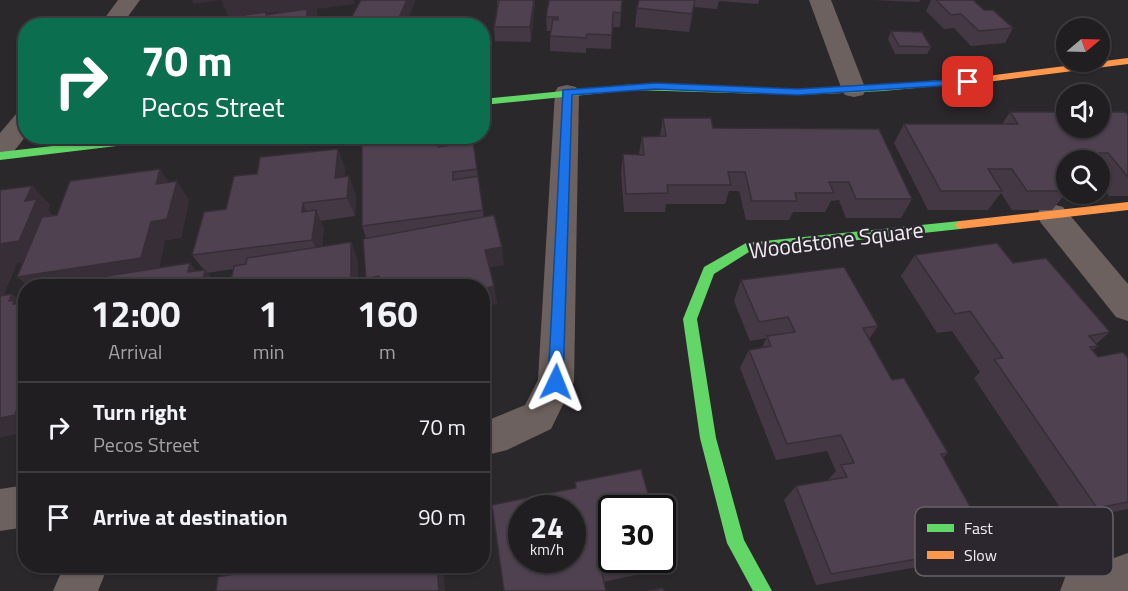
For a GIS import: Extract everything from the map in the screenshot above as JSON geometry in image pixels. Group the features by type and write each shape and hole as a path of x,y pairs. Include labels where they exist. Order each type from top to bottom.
{"street":[{"path":"116,18 129,0"},
{"path":"820,0 854,90"},
{"path":"490,101 567,92 655,86 798,92 854,90 990,80 1128,61"},
{"path":"490,437 538,417 556,382 567,92"},
{"path":"0,150 18,129"},
{"path":"0,156 105,144"},
{"name":"Woodstone Square","path":"763,591 736,543 708,438 690,319 709,271 746,248 1128,207"},
{"path":"1052,215 1128,308"},
{"path":"0,510 18,507"},
{"path":"75,591 83,573"},
{"path":"1082,591 1128,575"}],"building":[{"path":"361,0 407,0 399,18 351,18"},
{"path":"499,0 534,0 530,27 494,27"},
{"path":"549,0 622,0 621,13 613,12 612,35 587,34 586,38 550,36 553,19 558,20 558,17 546,17"},
{"path":"639,0 695,0 692,14 637,8"},
{"path":"936,0 973,0 984,10 993,10 1013,28 979,31 961,14 951,15"},
{"path":"307,9 307,18 244,18 244,15 266,12 266,15"},
{"path":"891,31 922,32 931,47 899,46"},
{"path":"1010,112 1056,112 1056,138 1110,138 1110,112 1125,112 1128,115 1128,177 1110,155 1110,150 1056,150 1056,191 1027,191 1012,169 988,169 1002,191 941,191 904,124 1018,124"},
{"path":"663,118 711,118 713,128 879,129 912,199 856,199 849,182 829,182 834,193 795,193 797,201 752,201 745,172 728,172 731,185 667,185 668,193 626,194 623,154 644,155 642,137 666,136"},
{"path":"362,144 438,144 438,147 473,144 477,169 453,172 453,180 478,176 483,210 362,226"},
{"path":"338,149 335,178 349,176 347,198 303,203 302,212 316,210 312,240 192,255 204,212 226,209 234,176 257,174 260,157"},
{"path":"160,169 156,184 177,181 167,219 151,222 141,258 17,277 42,217 57,215 70,181"},
{"path":"32,186 25,201 37,199 19,241 0,244 0,190"},
{"path":"494,215 502,247 485,250 494,286 490,287 490,279 379,279 379,276 366,279 363,239"},
{"path":"351,242 351,279 231,279 234,266 246,264 247,258"},
{"path":"997,243 1013,263 1046,258 1110,332 1089,336 1098,346 1090,347 1098,357 1123,352 1128,358 1128,502 1096,507 994,359 1003,358 970,311 955,314 915,255"},
{"path":"190,263 188,272 205,270 203,279 88,279"},
{"path":"844,267 878,326 863,328 892,380 904,378 948,453 941,454 970,507 915,507 915,559 831,574 796,486 847,477 841,465 854,463 841,435 787,444 749,350 771,346 767,336 795,332 788,317 759,322 741,280"},
{"path":"12,294 9,301 14,300 13,304 18,303 18,406 15,415 0,418 0,296"},
{"path":"641,469 648,495 598,495 598,573 602,573 606,591 504,591 492,505 508,502 508,573 586,573 586,495 541,495 576,488 575,482"},
{"path":"239,573 438,573 439,591 216,591 218,577"},
{"path":"663,588 664,591 648,591"}],"traffic: fast":[{"path":"490,101 634,87 801,92 987,79"},
{"path":"0,156 105,144"},
{"path":"763,591 736,543 708,438 690,319 709,271 746,248 960,225"}],"traffic: slow":[{"path":"987,79 1128,61"},
{"path":"960,225 1128,206"}],"route":[{"path":"556,382 567,92 655,86 798,92 968,82"}]}
